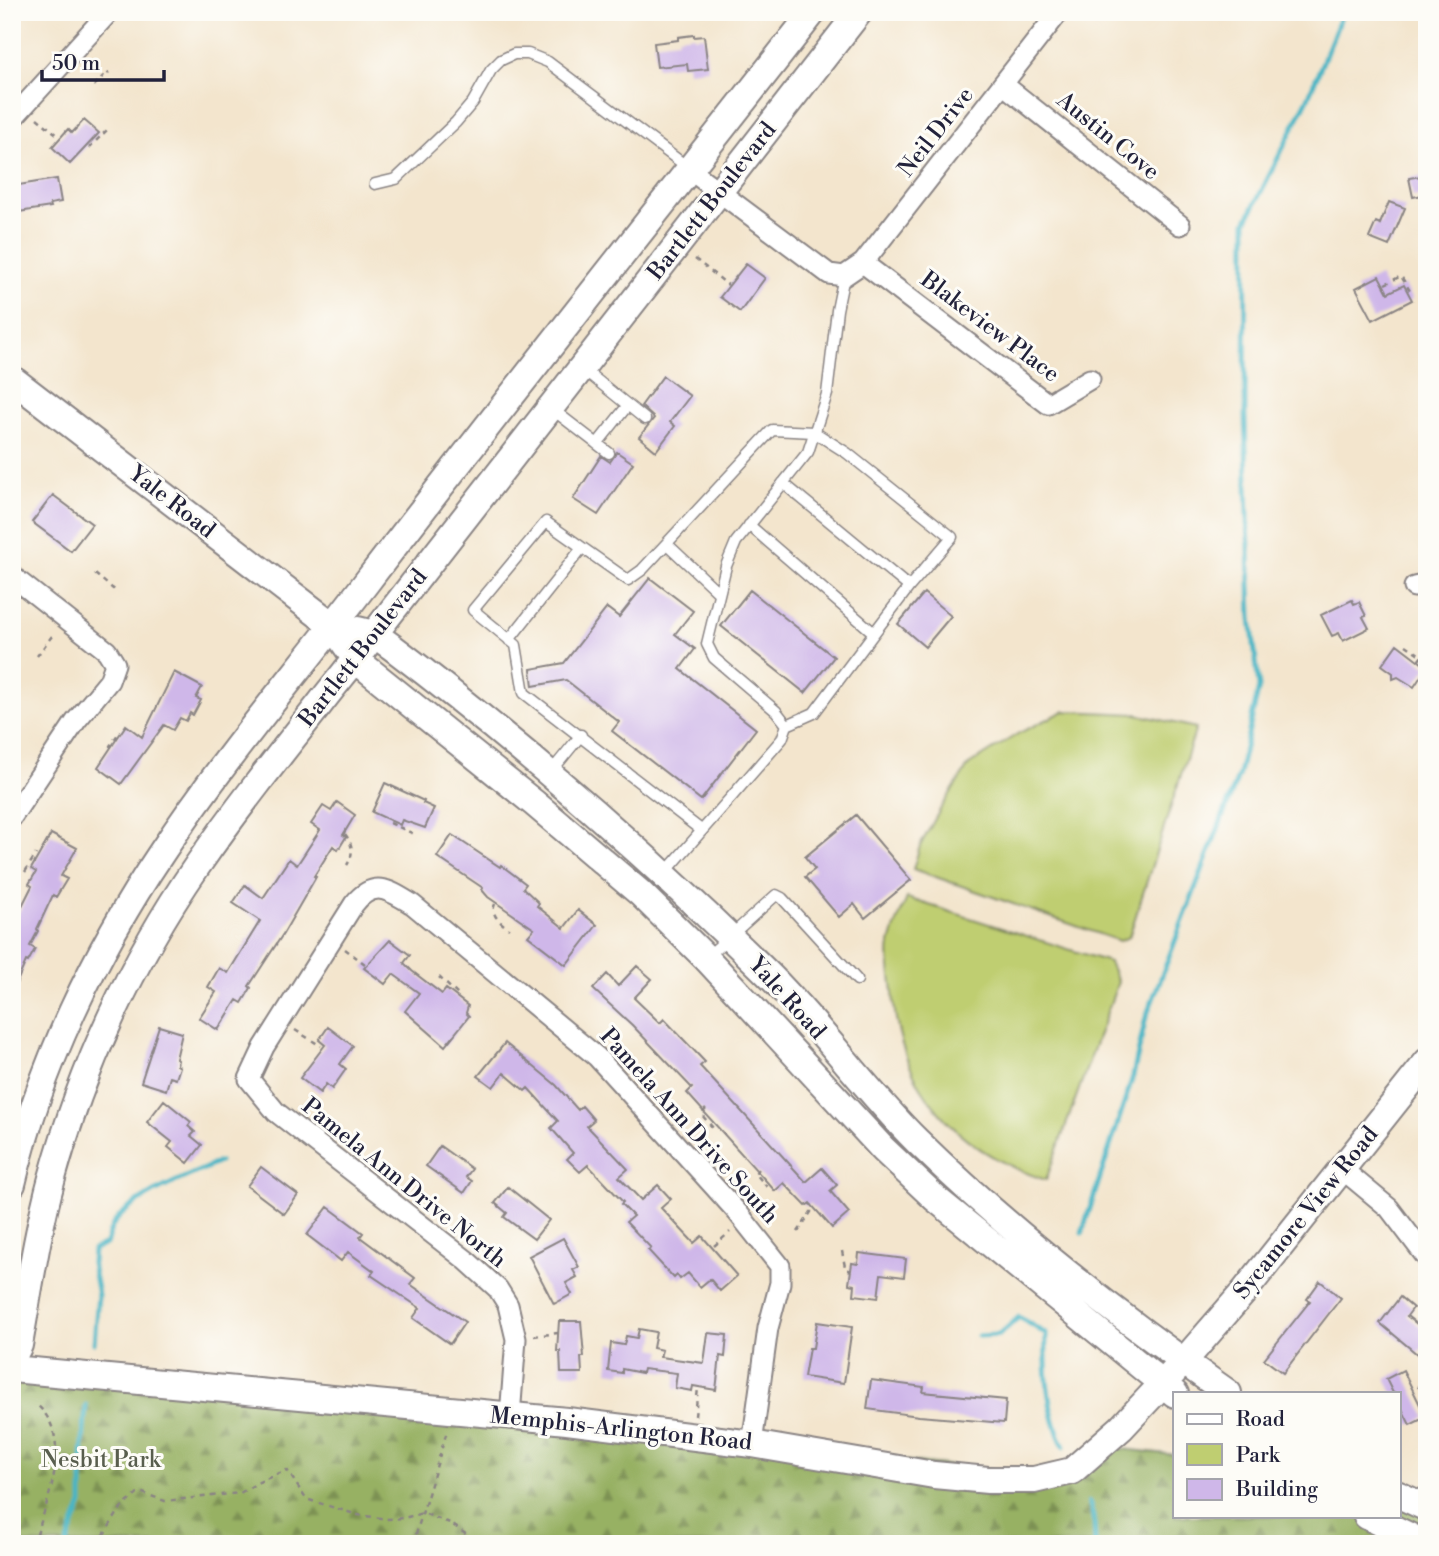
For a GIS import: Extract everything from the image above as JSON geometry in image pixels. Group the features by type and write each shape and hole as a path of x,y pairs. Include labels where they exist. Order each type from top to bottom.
{"main road":[{"name":"Bartlett Boulevard","path":"12,1184 47,1073 90,974 163,849 332,625 813,12"},
{"name":"Bartlett Boulevard","path":"12,1359 19,1345 35,1252 52,1178 70,1120 92,1061 124,991 145,949 195,868 246,797 356,660 859,12"},
{"path":"535,366 559,400"},
{"name":"Yale Road","path":"12,379 332,625 356,660 534,803 640,893 706,958 883,1149 936,1199 1168,1389"},
{"name":"Yale Road","path":"332,625 374,634 550,774 664,875 770,976 884,1106 950,1172 1059,1265 1226,1392"},
{"path":"90,974 124,991"},
{"name":"Sycamore View Road","path":"1183,1362 1243,1293 1427,1062"},
{"name":"Memphis-Arlington Road","path":"12,1369 510,1416 752,1444 934,1475 989,1480 1034,1480 1072,1471 1168,1389 1183,1362"},
{"path":"1400,1495 1427,1508"},
{"path":"1371,1518 1426,1544"}],"street":[{"path":"12,119 109,12"},
{"name":"Neil Drive","path":"844,275 863,263 1059,12"},
{"name":"Austin Cove","path":"1004,85 1180,225"},
{"path":"690,170 829,274 844,275"},
{"name":"Blakeview Place","path":"863,263 1048,404 1090,379"},
{"path":"12,576 107,651 115,664 113,676 76,721 12,817"},
{"name":"Pamela Ann Drive South","path":"249,1079 264,1047 354,904 365,892 381,888 412,904 597,1057 738,1213 788,1263 768,1328 752,1444"},
{"name":"Pamela Ann Drive North","path":"249,1079 276,1112 482,1272 498,1289 508,1304 516,1339 510,1416"},
{"path":"1342,1169 1389,1208 1427,1258"}],"lane":[{"path":"375,184 396,179 422,156 473,102 491,70 501,60 514,54 528,54 548,62 690,170"},
{"path":"787,726 776,711 714,658 707,644 726,566 736,542 808,452 827,394 844,275"},
{"path":"582,369 645,419"},
{"path":"559,400 597,444 609,453"},
{"path":"597,444 628,405"},
{"path":"664,875 782,739 787,726 814,713 909,586 952,537 847,453 814,432 772,430 667,544 642,570 628,580 545,522 473,610 516,645 524,693 701,830"},
{"path":"783,483 909,586"},
{"path":"749,525 874,633"},
{"path":"667,544 719,593"},
{"path":"509,640 582,548"},
{"path":"550,774 580,735"},
{"path":"706,958 776,895 782,898 857,980"}],"path":[{"path":"94,86 107,72 109,74"},
{"path":"37,117 59,136"},
{"path":"89,148 109,128"},
{"path":"693,257 728,285"},
{"path":"1385,284 1401,276 1410,291"},
{"path":"95,574 113,589 116,586"},
{"path":"37,656 55,632"},
{"path":"1406,645 1422,656 1419,660"},
{"path":"111,747 120,731"},
{"path":"390,823 414,834"},
{"path":"345,834 352,849 347,865"},
{"path":"25,872 36,854"},
{"path":"495,904 495,916 509,929"},
{"path":"345,949 365,964"},
{"path":"439,977 458,995 456,998"},
{"path":"295,1030 321,1046"},
{"path":"706,1110 701,1114 713,1128"},
{"path":"759,1169 755,1173 767,1186"},
{"path":"798,1231 811,1212 811,1204"},
{"path":"714,1247 731,1230"},
{"path":"842,1251 845,1267 850,1271"},
{"path":"532,1336 558,1333"},
{"path":"1417,1387 1423,1385 1427,1389"},
{"path":"695,1419 698,1388"},
{"path":"34,1544 51,1492 55,1446 51,1419 36,1404"},
{"path":"414,1544 449,1424"},
{"path":"98,1544 121,1508 140,1492 165,1501 240,1493 287,1470 306,1499 358,1515 388,1519 423,1513 450,1523 474,1540 474,1544"}],"green space":[{"path":"1064,711 1136,714 1196,728 1129,937 1119,941 913,869 920,846 969,765 1019,733"},
{"path":"907,898 1109,962 1118,982 1046,1180 1014,1168 985,1152 960,1133 938,1111 920,1086 907,1058 898,1027 889,962 891,938"},
{"name":"Nesbit Park","path":"12,1367 1021,1473 1069,1462 1097,1446 1173,1455 1173,1518 1400,1518 1400,1494 1427,1507 1427,1544 12,1544 17,1457"}],"building":[{"path":"694,35 704,36 708,69 688,71 687,64 657,67 654,43"},
{"path":"84,120 99,133 70,164 52,147 68,129 72,133"},
{"path":"1427,175 1427,194 1413,197 1409,178"},
{"path":"57,179 61,202 50,204 51,207 12,213 12,186"},
{"path":"1389,202 1405,208 1389,246 1369,238 1376,222 1380,224"},
{"path":"746,264 765,278 740,312 720,297"},
{"path":"1379,276 1388,293 1404,285 1412,300 1373,320 1356,288"},
{"path":"663,376 690,396 670,422 675,426 656,451 639,437 654,418 641,406"},
{"path":"617,452 633,463 598,515 573,499 601,456 610,462"},
{"path":"53,495 92,524 71,551 32,522"},
{"path":"650,578 693,611 675,634 695,649 680,669 756,729 701,800 612,731 619,722 566,680 533,686 531,669 564,663 607,608 619,617"},
{"path":"750,590 834,657 805,693 721,626"},
{"path":"924,593 951,616 925,647 898,624"},
{"path":"1352,600 1354,604 1359,602 1369,628 1343,641 1339,633 1332,636 1321,615"},
{"path":"1397,644 1427,667 1414,687 1398,677 1393,679 1393,673 1382,665"},
{"path":"174,672 202,687 196,698 201,700 193,715 190,713 186,721 180,718 173,730 164,725 121,784 98,767 126,725 142,737"},
{"path":"385,783 434,808 425,828 402,820 400,825 372,812"},
{"path":"337,802 355,815 343,835 346,837 338,850 333,846 283,934 249,986 251,988 242,1003 237,1000 218,1030 199,1018 216,992 208,987 219,968 228,973 260,921 233,903 245,885 263,898 289,859 297,865 320,830 311,824 323,806 331,811"},
{"path":"856,815 911,880 865,918 854,904 839,917 805,877 815,869 805,857"},
{"path":"51,834 77,848 61,876 67,879 56,897 53,895 30,946 35,949 28,962 26,961 12,993 12,918 16,918 32,886 29,884 36,872 31,869"},
{"path":"452,835 526,884 523,888 539,903 537,906 564,928 578,910 597,925 566,965 528,936 534,929 488,897 483,888 437,857"},
{"path":"390,940 410,955 404,963 412,971 442,994 446,989 468,1006 466,1013 469,1016 445,1046 405,1011 419,993 393,974 385,984 364,968"},
{"path":"637,966 652,979 634,998 660,1023 664,1019 705,1062 700,1066 806,1182 822,1168 837,1185 830,1191 849,1213 832,1228 810,1203 806,1206 784,1183 775,1191 687,1093 692,1088 632,1025 593,989 607,974 618,986"},
{"path":"159,1026 182,1033 176,1059 180,1067 176,1079 170,1077 166,1090 141,1082"},
{"path":"328,1027 353,1046 340,1064 346,1069 332,1089 326,1084 320,1093 300,1078 325,1045 319,1040"},
{"path":"505,1043 556,1085 578,1110 582,1106 594,1120 587,1126 628,1169 619,1177 641,1200 658,1185 671,1199 661,1208 694,1243 702,1236 737,1276 720,1291 710,1279 700,1287 688,1273 680,1279 677,1275 674,1278 626,1222 633,1216 621,1204 623,1202 588,1165 580,1172 567,1159 573,1153 551,1128 558,1121 528,1088 525,1091 504,1073 493,1087 478,1076"},
{"path":"164,1100 191,1122 188,1126 195,1132 191,1136 202,1145 188,1163 168,1147 172,1142 147,1122"},
{"path":"440,1146 472,1169 466,1177 472,1181 464,1193 426,1166"},
{"path":"261,1167 298,1195 284,1214 247,1186"},
{"path":"508,1187 549,1220 534,1239 504,1217 507,1213 495,1203"},
{"path":"328,1207 363,1233 360,1237 415,1278 410,1284 465,1322 450,1344 413,1318 420,1308 371,1275 374,1271 348,1252 341,1261 307,1235"},
{"path":"563,1238 579,1267 573,1270 577,1277 566,1283 572,1294 554,1304 529,1256"},
{"path":"859,1253 906,1259 904,1277 881,1274 878,1298 854,1295 855,1285 849,1284 852,1263 858,1264"},
{"path":"1320,1281 1341,1298 1283,1373 1264,1359 1310,1301 1307,1299"},
{"path":"1400,1297 1413,1308 1407,1316 1427,1332 1427,1342 1417,1354 1380,1323"},
{"path":"559,1321 581,1321 584,1357 581,1357 582,1373 561,1373 560,1351 557,1351"},
{"path":"817,1322 852,1327 844,1383 804,1377"},
{"path":"639,1329 656,1332 653,1348 662,1350 660,1357 704,1363 708,1333 727,1335 725,1357 720,1356 716,1390 693,1386 692,1391 675,1388 677,1373 643,1369 642,1373 622,1369 622,1373 608,1371 611,1343 624,1345 626,1336 637,1338"},
{"path":"1403,1370 1426,1417 1410,1425 1400,1405 1400,1392 1392,1392 1386,1379"},
{"path":"871,1380 924,1387 923,1392 1006,1400 1004,1423 867,1409"}],"waterway":[{"path":"1082,1233 1133,1076 1146,1017 1239,774 1259,687 1251,618 1245,416 1246,222 1308,98 1343,12"},
{"path":"94,1343 98,1295 92,1263 93,1250 106,1244 114,1223 134,1204 219,1162"},
{"path":"978,1336 999,1335 1019,1317 1046,1334 1048,1392 1058,1434 1064,1447"},
{"path":"67,1544 82,1504 86,1405"},
{"path":"1089,1502 1094,1520 1095,1544"}]}
